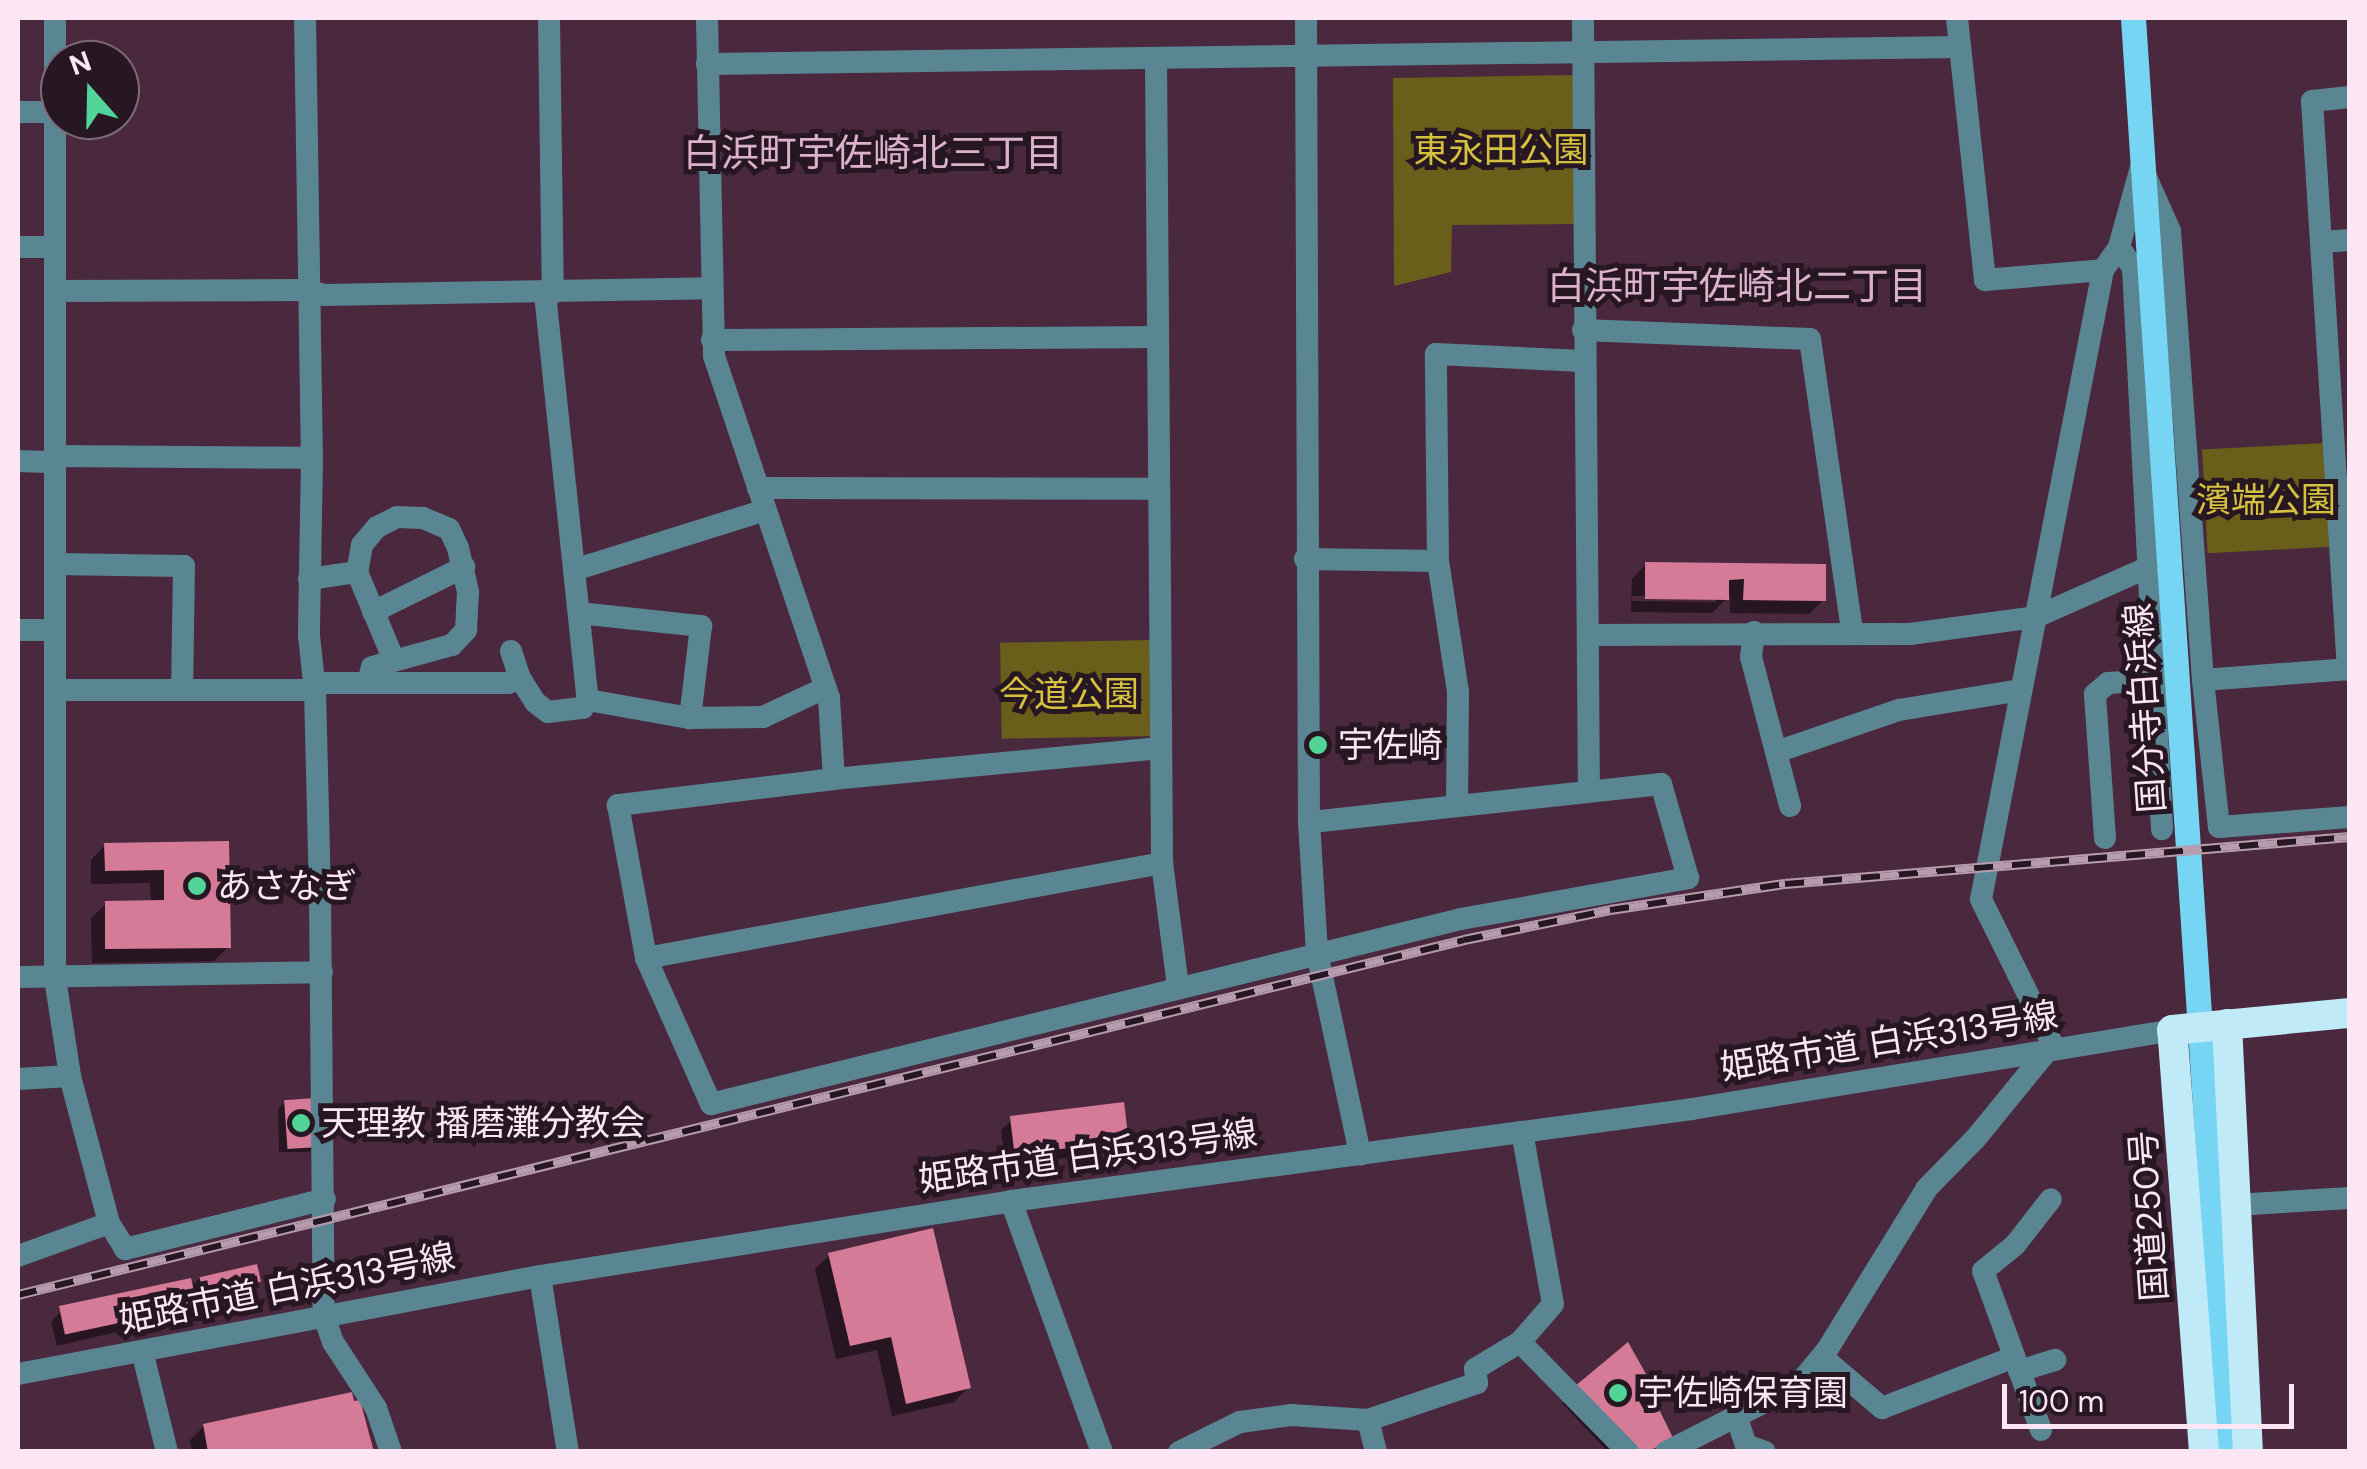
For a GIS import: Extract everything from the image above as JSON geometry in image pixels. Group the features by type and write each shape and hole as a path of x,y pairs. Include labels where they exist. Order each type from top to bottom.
{"highway":[{"path":"2172,1030 2350,1013"},
{"path":"2228,1024 2248,1452"},
{"name":"国道250号","path":"2172,1030 2204,1452"}],"main road":[{"name":"国分寺白浜線","path":"2133,18 2225,1452"}],"street":[{"path":"305,18 312,458 309,580 322,972 324,1316 333,1342 376,1408 392,1452"},
{"path":"512,651 520,678 535,702 548,712 583,708 588,700 550,294 549,18"},
{"path":"706,18 712,340 825,688 834,779"},
{"path":"1306,18 1305,559 1309,822 1317,954 1360,1154"},
{"path":"1582,18 1589,791"},
{"path":"1957,18 1985,280 2103,270"},
{"path":"707,64 1959,48"},
{"path":"1156,58 1162,863 1178,986"},
{"path":"2204,680 2349,670 2340,381 2322,242 2312,101 2350,97"},
{"path":"55,140 55,978 70,1076 109,1223 125,1250 325,1198"},
{"path":"1666,1452 1798,1385 1822,1356 1926,1188 1976,1138 2051,1050 1981,898 2103,270 2119,246 2142,167"},
{"path":"2142,167 2170,231 2219,827 2350,816"},
{"path":"2322,242 2350,240"},
{"path":"2119,246 2133,268 2162,829"},
{"path":"18,247 55,247"},
{"path":"55,291 307,290 324,296 710,288"},
{"path":"1583,330 1810,339 1852,631"},
{"path":"712,340 1158,337"},
{"path":"1457,806 1458,692 1438,561 1436,354 1583,361"},
{"path":"18,462 312,458"},
{"path":"574,570 761,499 1159,489"},
{"path":"368,683 372,666 452,645 466,630 468,592 450,530 423,518 397,517 378,527 362,545 357,572 393,658"},
{"path":"1305,559 1438,561"},
{"path":"55,564 184,566 182,690"},
{"path":"1590,635 1852,631 1910,634 2036,617 2149,567"},
{"path":"374,612 464,568"},
{"path":"309,580 357,572"},
{"path":"579,613 702,626 690,718"},
{"path":"18,630 55,630"},
{"path":"1754,632 1751,657 1790,806"},
{"path":"55,690 508,683 520,678"},
{"path":"2105,838 2095,694 2108,682 2154,680"},
{"path":"588,700 690,718 763,717 825,688"},
{"path":"1776,752 1900,710 2021,690"},
{"path":"1161,748 834,779 618,805 646,958 711,1104 1460,918 1688,878 1661,784 1309,822"},
{"path":"646,958 1162,863"},
{"path":"18,976 322,972"},
{"name":"姫路市道 白浜313号線","path":"18,1374 540,1276 1011,1201 1522,1132 2172,1030"},
{"path":"18,1079 70,1076"},
{"path":"1179,1452 1240,1422 1290,1415 1368,1420 1476,1383 1475,1369 1520,1342 1553,1304 1522,1132"},
{"path":"2234,1205 2350,1198"},
{"path":"2041,1430 1983,1271 2014,1244 2050,1199"},
{"path":"1011,1201 1102,1452"},
{"path":"18,1256 109,1223"},
{"path":"540,1276 568,1452"},
{"path":"1520,1342 1628,1452"},
{"path":"142,1351 167,1452"},
{"path":"1822,1356 1882,1408 2017,1364 2055,1360"},
{"path":"1737,1418 1746,1445 1765,1452"},
{"path":"1368,1420 1376,1452"}],"green space":[{"name":"東永田公園","path":"1577,75 1576,224 1452,225 1451,272 1394,286 1393,78"},
{"name":"濱端公園","path":"2325,443 2330,547 2208,553 2202,449"},
{"name":"今道公園","path":"1153,640 1155,736 1002,739 1000,643"}],"building":[{"path":"1645,562 1826,564 1826,601 1743,600 1744,579 1729,580 1729,600 1645,599"},
{"name":"あさなぎ","path":"229,841 231,948 105,949 105,901 164,900 164,870 105,871 104,843"},
{"name":"天理教 播磨灘分教会","path":"315,1098 318,1147 287,1149 284,1100"},
{"path":"1124,1102 1129,1141 1015,1155 1010,1116"},
{"path":"933,1228 971,1388 906,1404 891,1337 850,1346 828,1253"},
{"path":"257,1264 261,1282 204,1295 200,1277"},
{"path":"191,1278 197,1306 65,1334 59,1306"},
{"name":"宇佐崎保育園","path":"1628,1342 1660,1399 1656,1403 1673,1438 1648,1452 1635,1452 1574,1387"},
{"path":"352,1392 354,1401 360,1400 374,1452 208,1452 203,1424"}],"railway":[{"path":"18,1295 1464,940 1610,910 1785,884 2350,837"}],"place":[{"name":"宇佐崎","path":"1318,745"},
{"name":"あさなぎ","path":"197,886"},
{"name":"天理教 播磨灘分教会","path":"301,1123"},
{"name":"宇佐崎保育園","path":"1618,1393"}],"district":[{"name":"白浜町宇佐崎北三丁目","path":"873,154"},
{"name":"白浜町宇佐崎北二丁目","path":"1737,287"}]}
